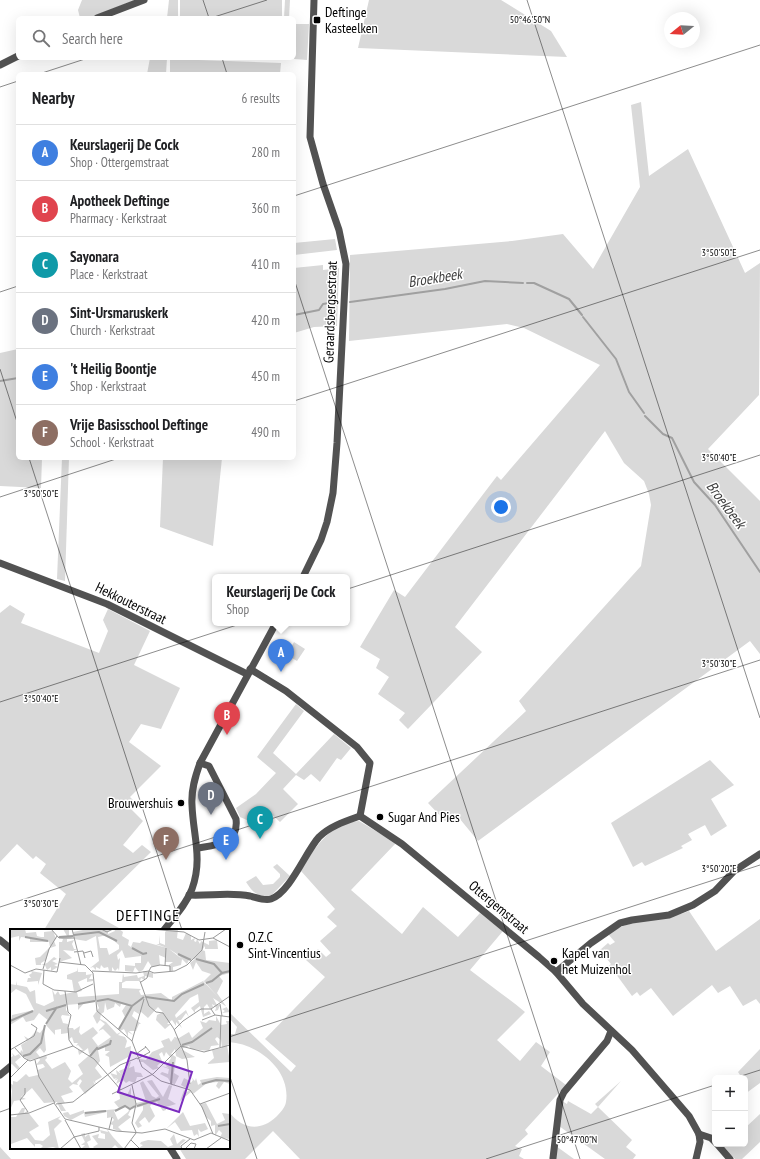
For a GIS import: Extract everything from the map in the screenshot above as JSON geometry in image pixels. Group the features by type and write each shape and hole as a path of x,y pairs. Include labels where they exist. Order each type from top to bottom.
{"street":[{"path":"102,16 144,0"},
{"name":"Geraardsbergsestraat","path":"304,574 321,540 327,522 333,493 346,264 339,230 323,184 310,137 314,0"},
{"path":"0,65 16,57"},
{"name":"Hekkouterstraat","path":"0,563 107,604 249,671"},
{"path":"165,929 189,895 196,875 198,848 192,804 193,782 200,763 274,626"},
{"path":"189,895 237,895 265,900 274,898 299,869 320,836 333,827 360,816 370,763 357,748 286,691 249,671"},
{"path":"198,848 226,842 233,836 236,825 236,819 215,776 209,766 200,763"},
{"name":"Ottergemstraat","path":"360,816 402,844 556,972 583,1004 632,1050 656,1077 695,1124 699,1134"},
{"path":"556,972 591,942 620,923 669,915 693,905 715,891 734,871 760,854"},
{"path":"0,940 10,948"},
{"path":"553,1158 560,1100 564,1092 607,1040 611,1031"},
{"path":"1,1074 10,1067"},
{"path":"696,1159 700,1142 699,1134 712,1139"},
{"path":"720,1147 730,1159"},
{"path":"171,1149 177,1159"}],"shaded area":[{"path":"82,0 135,0 94,16 80,16 78,10"},
{"path":"169,0 178,0 178,16 167,16"},
{"path":"180,0 282,0 282,16 180,16"},
{"path":"285,0 290,0 289,16 284,16"},
{"path":"369,0 501,0 551,31 567,57 358,48"},
{"path":"296,24 309,24 307,60 296,59"},
{"path":"150,60 167,60 166,72 147,72"},
{"path":"170,60 281,63 280,72 170,72"},
{"path":"641,102 649,176 688,149 745,273 760,263 759,395 708,449 760,501 760,654 750,641 478,841 455,813 445,821 428,803 526,711 519,701 641,566 651,505 649,494 644,481 624,463 605,431 455,627 482,652 408,729 399,720 405,713 378,694 389,677 376,668 380,659 360,647 394,590 405,597 497,476 501,480 600,365 524,328 507,324 349,341 350,255 512,241 563,234 593,269 640,187 631,105"},
{"path":"335,239 337,250 296,255 296,243"},
{"path":"323,265 323,270 339,268 337,326 314,327 296,332 296,268"},
{"path":"16,349 16,460 42,460 41,488 0,486 0,353"},
{"path":"62,460 69,460 65,581 57,579"},
{"path":"163,460 222,460 213,546 160,527"},
{"path":"10,605 25,614 21,623 99,653 108,631 103,620 108,609 150,631 134,665 180,688 161,729 141,724 129,742 161,766 130,797 136,803 130,808 143,821 123,845 133,853 142,845 151,852 90,912 119,928 118,929 45,929 66,894 40,873 46,864 36,856 33,859 17,844 0,862 0,613"},
{"path":"294,642 305,649 297,661 287,655"},
{"path":"296,704 304,711 273,753 296,774 334,734 351,748 341,760 337,758 320,782 311,774 304,780 296,775 283,789 298,804 280,822 264,807 249,821 240,817 236,808 256,794 276,773 257,757"},
{"path":"710,760 734,785 711,799 727,826 711,836 705,825 688,834 692,840 681,846 683,848 645,866 642,862 633,867 611,823"},
{"path":"359,821 396,843 351,890 402,934 423,907 458,937 480,913 503,931 470,970 525,1012 497,1040 520,1061 536,1042 550,1052 541,1066 566,1085 525,1130 528,1134 515,1146 522,1149 519,1156 524,1159 300,1159 273,1131 245,1159 186,1159 180,1149 230,1149 230,1113 234,1118 245,1125 258,1126 270,1122 285,1106 286,1090 278,1069 261,1053 240,1044 230,1042 230,1034 235,1034 237,1027 230,1019 230,1013 291,1072 296,1066 265,1039 325,977 306,960 318,949 326,957 331,953 320,941 337,926 327,917 335,909 301,871 312,853 324,838 339,827 348,823"},
{"path":"277,864 290,876 270,897 259,895 253,891 246,882 256,876 263,885 273,884 280,877 280,874 273,867"},
{"path":"689,911 716,951 760,919 760,1004 756,999 743,1006 730,986 718,993 712,985 673,1016 651,988 640,996 637,992 632,996 613,970 607,974 604,970 611,964 600,950 608,943 610,945 615,942 608,934 637,922 668,917"},
{"path":"760,1049 760,1083 748,1092 748,1075 740,1075 738,1072"},
{"path":"621,1081 598,1107 595,1104"},
{"path":"562,1101 567,1104 568,1101 591,1114 598,1107 632,1140 626,1147 636,1155 633,1159 605,1159 559,1126"},
{"path":"760,1114 760,1142 742,1159 735,1159 724,1147 748,1147 748,1125"},
{"path":"556,1146 574,1159 554,1159"},
{"path":"0,1147 11,1159 0,1159"}],"waterway":[{"name":"Broekbeek","path":"350,302 445,289 485,281 523,283"},
{"name":"Broekbeek","path":"527,283 534,283 569,299 582,315"},
{"name":"Broekbeek","path":"296,315 319,310 323,304 329,303"},
{"name":"Broekbeek","path":"583,317 616,359 629,392 644,413"},
{"name":"Broekbeek","path":"0,381 16,378"},
{"name":"Broekbeek","path":"645,416 663,434 672,438 694,482 715,505 760,572"}],"place":[{"name":"Deftinge Kasteelken","path":"317,20"},
{"name":"Keurslagerij De Cock","path":"281,672"},
{"name":"Apotheek Deftinge","path":"227,735"},
{"name":"Brouwershuis","path":"181,803"},
{"name":"Sint-Ursmaruskerk","path":"211,815"},
{"name":"Sugar And Pies","path":"380,817"},
{"name":"Sayonara","path":"260,839"},
{"name":"Vrije Basisschool Deftinge","path":"166,860"},
{"name":"'t Heilig Boontje","path":"226,860"},
{"name":"O.Z.C Sint-Vincentius","path":"240,945"},
{"name":"Kapel van het Muizenhol","path":"554,961"}],"district":[{"name":"DEFTINGE","path":"148,915"}]}
